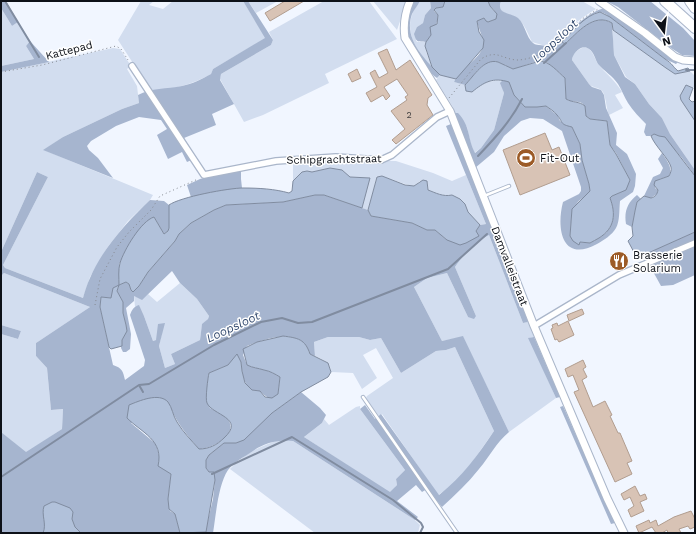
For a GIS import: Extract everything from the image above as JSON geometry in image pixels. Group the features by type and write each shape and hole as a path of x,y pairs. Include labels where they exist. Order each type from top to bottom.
{"highway":[{"path":"665,1 695,28"},
{"path":"690,1 695,8"}],"street":[{"name":"Damvalleistraat","path":"410,1 404,23 405,38 450,112 534,326 607,498 624,533"},
{"path":"602,3 645,33 675,57 682,60 695,60"},
{"path":"132,66 204,175"},
{"name":"Schipgrachtstraat","path":"204,175 276,161 336,157 381,160 392,155 437,117 450,112"},
{"path":"534,326 619,275 695,243"}],"lane":[{"path":"483,196 509,186"},
{"path":"363,397 457,533"}],"path":[{"path":"445,104 481,59 487,55 493,54 518,60 546,52 602,3"},
{"name":"Kattepad","path":"1,72 42,65 116,46 121,49 132,66"},
{"path":"95,305 100,280 117,247 129,232 151,210 160,196 204,175"}],"shaded area":[{"path":"1,1 6,1 18,22 12,26 1,8"},
{"path":"141,1 154,1 149,5 163,9 173,1 243,1 266,38 213,69 211,74 204,78 182,86 151,91 118,40"},
{"path":"243,1 248,1 273,40 271,45 221,74 220,80 234,104 212,114 216,125 184,138 196,158 187,162 182,152 168,159 157,135 167,129 161,120 139,117 116,126 91,141 87,146 113,178 43,150 63,137 122,109 139,103 138,95 154,90 186,85 204,78 211,74 213,69 265,38"},
{"path":"248,1 278,1 256,13"},
{"path":"324,1 369,1 397,39 325,74 329,83 263,115 244,122 220,79 221,74 271,45 273,40 269,32"},
{"path":"373,1 407,1 397,30"},
{"path":"413,1 420,1 412,14 410,32 417,48 440,75 437,78 426,67 411,43 407,32 408,19"},
{"path":"420,1 430,1 431,8 425,15 423,23 417,27 416,41 426,42 426,51 432,67 418,50 414,43 410,29 410,22 414,9"},
{"path":"430,1 445,1 444,7 436,8 434,11 438,15 437,23 426,42 419,41 414,34 417,27 423,23 425,15 431,8"},
{"path":"445,1 488,1 490,6 497,14 496,19 488,22 484,18 477,21 479,32 484,40 483,48 456,79 440,75 432,67 425,46 431,35 430,27 437,24 438,15 434,10 436,8 443,7"},
{"path":"488,1 501,1 500,9 518,18 533,43 546,46 550,49 585,18 600,9 606,9 679,61 676,64 665,59 610,17 600,12 584,20 562,42 565,44 586,25 592,22 605,20 612,23 614,55 625,77 635,84 649,104 662,118 670,134 695,170 695,176 682,158 666,142 654,134 651,136 646,136 644,132 646,124 630,106 614,78 598,64 591,50 583,47 576,52 572,60 589,84 592,87 601,90 604,95 606,108 617,133 616,145 627,154 636,174 633,192 620,201 618,222 612,233 597,244 585,249 576,249 569,246 564,240 560,223 563,202 579,194 581,187 562,131 543,119 530,118 521,121 504,136 494,152 475,168 454,113 458,113 465,123 475,153 481,148 494,130 504,93 500,83 503,80 510,82 514,95 525,107 546,106 558,116 560,121 572,127 580,144 582,160 590,191 578,202 572,214 570,236 579,244 580,242 590,243 599,238 608,230 613,220 613,210 610,198 621,192 630,180 616,153 610,145 607,121 590,119 586,116 584,105 582,103 566,99 565,78 546,62 537,61 513,69 493,61 484,65 465,85 454,82 461,72 478,56 482,50 483,40 477,21 484,18 488,22 496,19 494,10"},
{"path":"501,1 582,1 596,9 577,22 549,47 532,42 526,28 519,19 501,10"},
{"path":"606,1 650,1 683,28 695,41 695,56 682,55 618,7"},
{"path":"1,8 12,26 18,22 30,41 26,46 34,59 1,66"},
{"path":"600,12 610,17 670,62 678,71 688,68 690,71 675,74 613,30 612,23 605,20 599,20 586,25 565,44 562,42 584,20"},
{"path":"613,30 675,74 690,71 695,76 695,86 693,88 686,85 681,100 695,121 695,170 670,134 662,118 649,104 635,84 626,77 614,55"},
{"path":"30,41 49,62 1,72 1,66 34,59 26,46"},
{"path":"585,47 592,52 598,64 622,92 615,95 623,108 609,115 603,92 589,84 572,60 573,55 576,52"},
{"path":"113,48 120,49 131,66 127,69 137,86 139,103 122,109 63,137 44,150 153,195 150,200 128,221 107,248 90,277 83,298 5,268 3,265 48,177 37,172 1,252 1,72"},
{"path":"493,61 498,62 513,69 540,61 550,65 565,78 566,99 585,106 586,116 590,119 607,121 610,145 630,180 626,190 610,198 613,210 613,220 608,230 599,238 590,243 580,242 579,245 573,241 570,236 572,209 590,191 582,160 580,144 572,127 563,124 556,114 546,106 525,107 514,95 509,82 493,80 485,83 472,92 466,91 465,85 484,65 488,63"},
{"path":"440,75 456,79 454,82 465,85 466,91 485,82 503,80 501,83 504,93 494,130 481,148 474,153 467,127 454,113 453,107 436,80"},
{"path":"686,85 693,88 689,99 692,102 695,101 695,121 681,100 680,96"},
{"path":"451,124 528,322 523,323 489,235 470,249 455,267 476,316 474,319 468,317 447,273 427,278 414,287 442,341 463,336 509,432 470,479 442,507 427,489 422,492 416,485 397,501 418,517 415,520 293,441 272,442 257,448 230,467 222,484 216,509 213,533 205,533 213,499 215,480 206,468 206,460 209,455 224,443 236,443 272,413 301,392 326,415 322,423 304,437 390,492 397,485 396,479 405,470 360,409 365,405 375,419 381,414 439,495 448,488 469,465 494,431 455,347 436,351 401,373 381,338 370,340 359,337 328,337 314,342 315,356 310,354 306,345 299,340 283,336 264,340 247,346 243,355 247,365 268,371 280,377 278,394 272,399 260,391 249,388 244,378 241,362 228,365 209,373 207,393 208,404 210,408 225,416 229,421 229,432 222,441 210,447 199,449 181,427 168,402 131,423 156,444 162,467 171,474 168,499 170,511 175,514 180,533 1,533 1,432 26,452 62,429 63,409 51,410 47,368 36,356 36,343 90,307 4,273 1,276 1,252 37,172 48,177 3,265 5,268 83,298 95,267 108,246 150,200 164,201 169,205 169,228 164,234 154,217 119,264 119,285 126,282 129,284 131,290 139,286 148,272 175,241 179,234 191,223 226,205 283,202 315,195 324,195 368,210 371,216 412,223 427,230 435,230 447,240 476,231 480,225 486,224 446,126","holes":["172,271 180,283 197,299 209,316 208,319 202,324 200,340 171,354 175,364 165,368 159,346 165,323 158,324 156,340 153,341 139,305 137,306 133,309 130,315 145,360 144,366 125,380 122,370 113,365 100,307 101,297 111,298 119,286 117,291 123,302 123,313 126,325 126,331 122,340 121,348 123,352 126,352 130,349 131,334 126,308 134,301 134,296 142,300"]},
{"path":"654,134 665,137 695,176 695,232 637,258 628,241 633,236 632,227 637,202 644,196 651,198 656,196 658,190 654,185 655,181 669,176 671,172 671,167 668,160 651,136"},
{"path":"662,153 670,167 669,176 660,179 655,188 658,190 657,194 651,198 644,196 653,177 660,174 663,168 658,159"},
{"path":"319,160 396,161 452,181 466,175 486,224 480,225 468,212 465,204 452,195 443,195 428,190 428,183 420,181 414,186 377,176 368,210 362,208 369,178 350,177 330,168 312,172 302,172 293,181 293,164"},
{"path":"241,168 242,188 191,197 187,185 200,179"},
{"path":"330,168 342,170 350,177 370,178 362,208 324,195 315,195 283,202 226,205 214,210 191,223 179,234 175,241 133,292 129,284 126,282 119,285 120,263 125,251 134,237 144,224 154,217 164,234 168,231 169,205 175,202 216,191 236,188 267,189 289,193 292,191 293,181 302,172 312,172"},
{"path":"382,176 405,185 414,186 423,180 427,181 428,190 443,195 452,195 460,199 465,204 468,212 480,225 476,231 479,236 460,245 447,240 435,230 427,230 412,223 371,216 368,210 377,177"},
{"path":"637,195 641,199 637,202 632,227 626,224 625,216 631,201"},
{"path":"695,232 695,241 654,258 650,252"},
{"path":"489,235 523,323 528,322 534,337 529,338 556,398 509,432 463,337 442,341 414,287 427,278 447,273 468,317 476,316 455,267 470,249"},
{"path":"695,246 695,275 673,285 661,286 650,266"},
{"path":"4,273 90,307 36,343 36,356 47,368 51,410 63,409 62,429 26,453 1,432 1,334 18,339 21,331 1,325 1,276"},
{"path":"180,283 197,299 209,316 202,325 200,340 171,354 175,364 165,368 159,346 162,333 156,340 153,341 139,306 135,307 134,296 142,299 148,294 157,302"},
{"path":"119,285 117,291 123,302 123,313 127,331 122,340 122,346 111,349 109,347 100,307 101,297 111,298 113,288"},
{"path":"1,325 21,331 18,339 1,334"},
{"path":"283,336 303,342 310,354 328,363 331,372 328,377 301,392 272,413 244,440 236,443 224,443 209,455 206,460 206,468 209,472 214,472 215,480 206,532 180,533 175,514 169,509 168,499 171,474 158,466 159,457 155,443 127,418 129,405 149,398 164,399 168,402 179,426 199,449 213,446 224,438 230,431 231,426 230,421 210,407 206,401 209,373 228,365 237,354 241,362 245,383 252,390 260,391 265,397 272,398 278,394 280,377 268,371 247,365 243,349 257,342"},
{"path":"328,337 359,337 370,340 381,338 401,373 436,351 455,347 494,431 473,461 454,484 438,495 382,414 379,416 367,400 367,396 393,378 376,348 363,355 377,378 362,389 353,373 331,372 328,364 315,356 314,342"},
{"path":"534,337 560,397 556,398 528,338"},
{"path":"360,406 360,409 405,470 396,479 397,485 390,493 304,437 322,423 324,419 329,425 356,407"},
{"path":"563,406 615,523 611,524 560,407"},
{"path":"282,439 293,441 415,520 420,525 418,533 315,533 230,469 254,450"},
{"path":"52,502 70,508 73,512 72,519 75,527 81,533 43,533 43,509 44,506"}],"building":[{"path":"285,1 304,1 270,21 265,13"},
{"path":"387,49 396,70 410,60 432,95 428,98 427,105 433,115 396,144 392,140 405,129 391,111 407,100 405,97 408,95 397,79 384,87 390,96 386,100 383,95 371,102 366,93 377,87 370,73 375,70 379,78 388,73 378,53"},
{"path":"357,69 361,78 352,82 348,74"},
{"path":"545,133 552,150 559,147 570,175 520,195 503,150"},
{"path":"582,309 584,314 569,321 567,315"},
{"path":"568,321 574,335 559,342 557,339 555,340 551,329 553,328 552,325 557,323 558,326"},
{"path":"583,360 586,367 583,369 587,377 582,380 593,407 605,401 612,415 610,416 618,433 620,433 632,461 627,463 632,474 615,482 574,392 579,390 573,375 568,377 565,369"},
{"path":"635,486 640,496 645,494 647,499 640,502 644,511 631,517 628,510 634,506 630,497 624,500 621,494"},
{"path":"691,511 695,519 695,527 690,529 688,526 679,529 681,533 668,533 667,530 662,533 656,533 652,527 639,533 636,526 649,520 650,523 656,520 658,526 674,517"}],"waterway":[{"path":"5,1 39,57"},
{"name":"Loopsloot","path":"544,63 566,43"},
{"name":"Loopsloot","path":"686,70 695,70"},
{"name":"Loopsloot","path":"478,156 508,122 522,99"},
{"name":"Loopsloot","path":"1,477 139,385 149,384 214,345 261,322 282,318 298,323 312,322 448,269 487,234"},
{"name":"Loopsloot","path":"139,385 143,392"},
{"path":"212,474 292,437 393,500 421,523 423,527 420,533"}],"place":[{"name":"Fit-Out","path":"526,158"},
{"name":"Brasserie Solarium","path":"619,261"}]}
